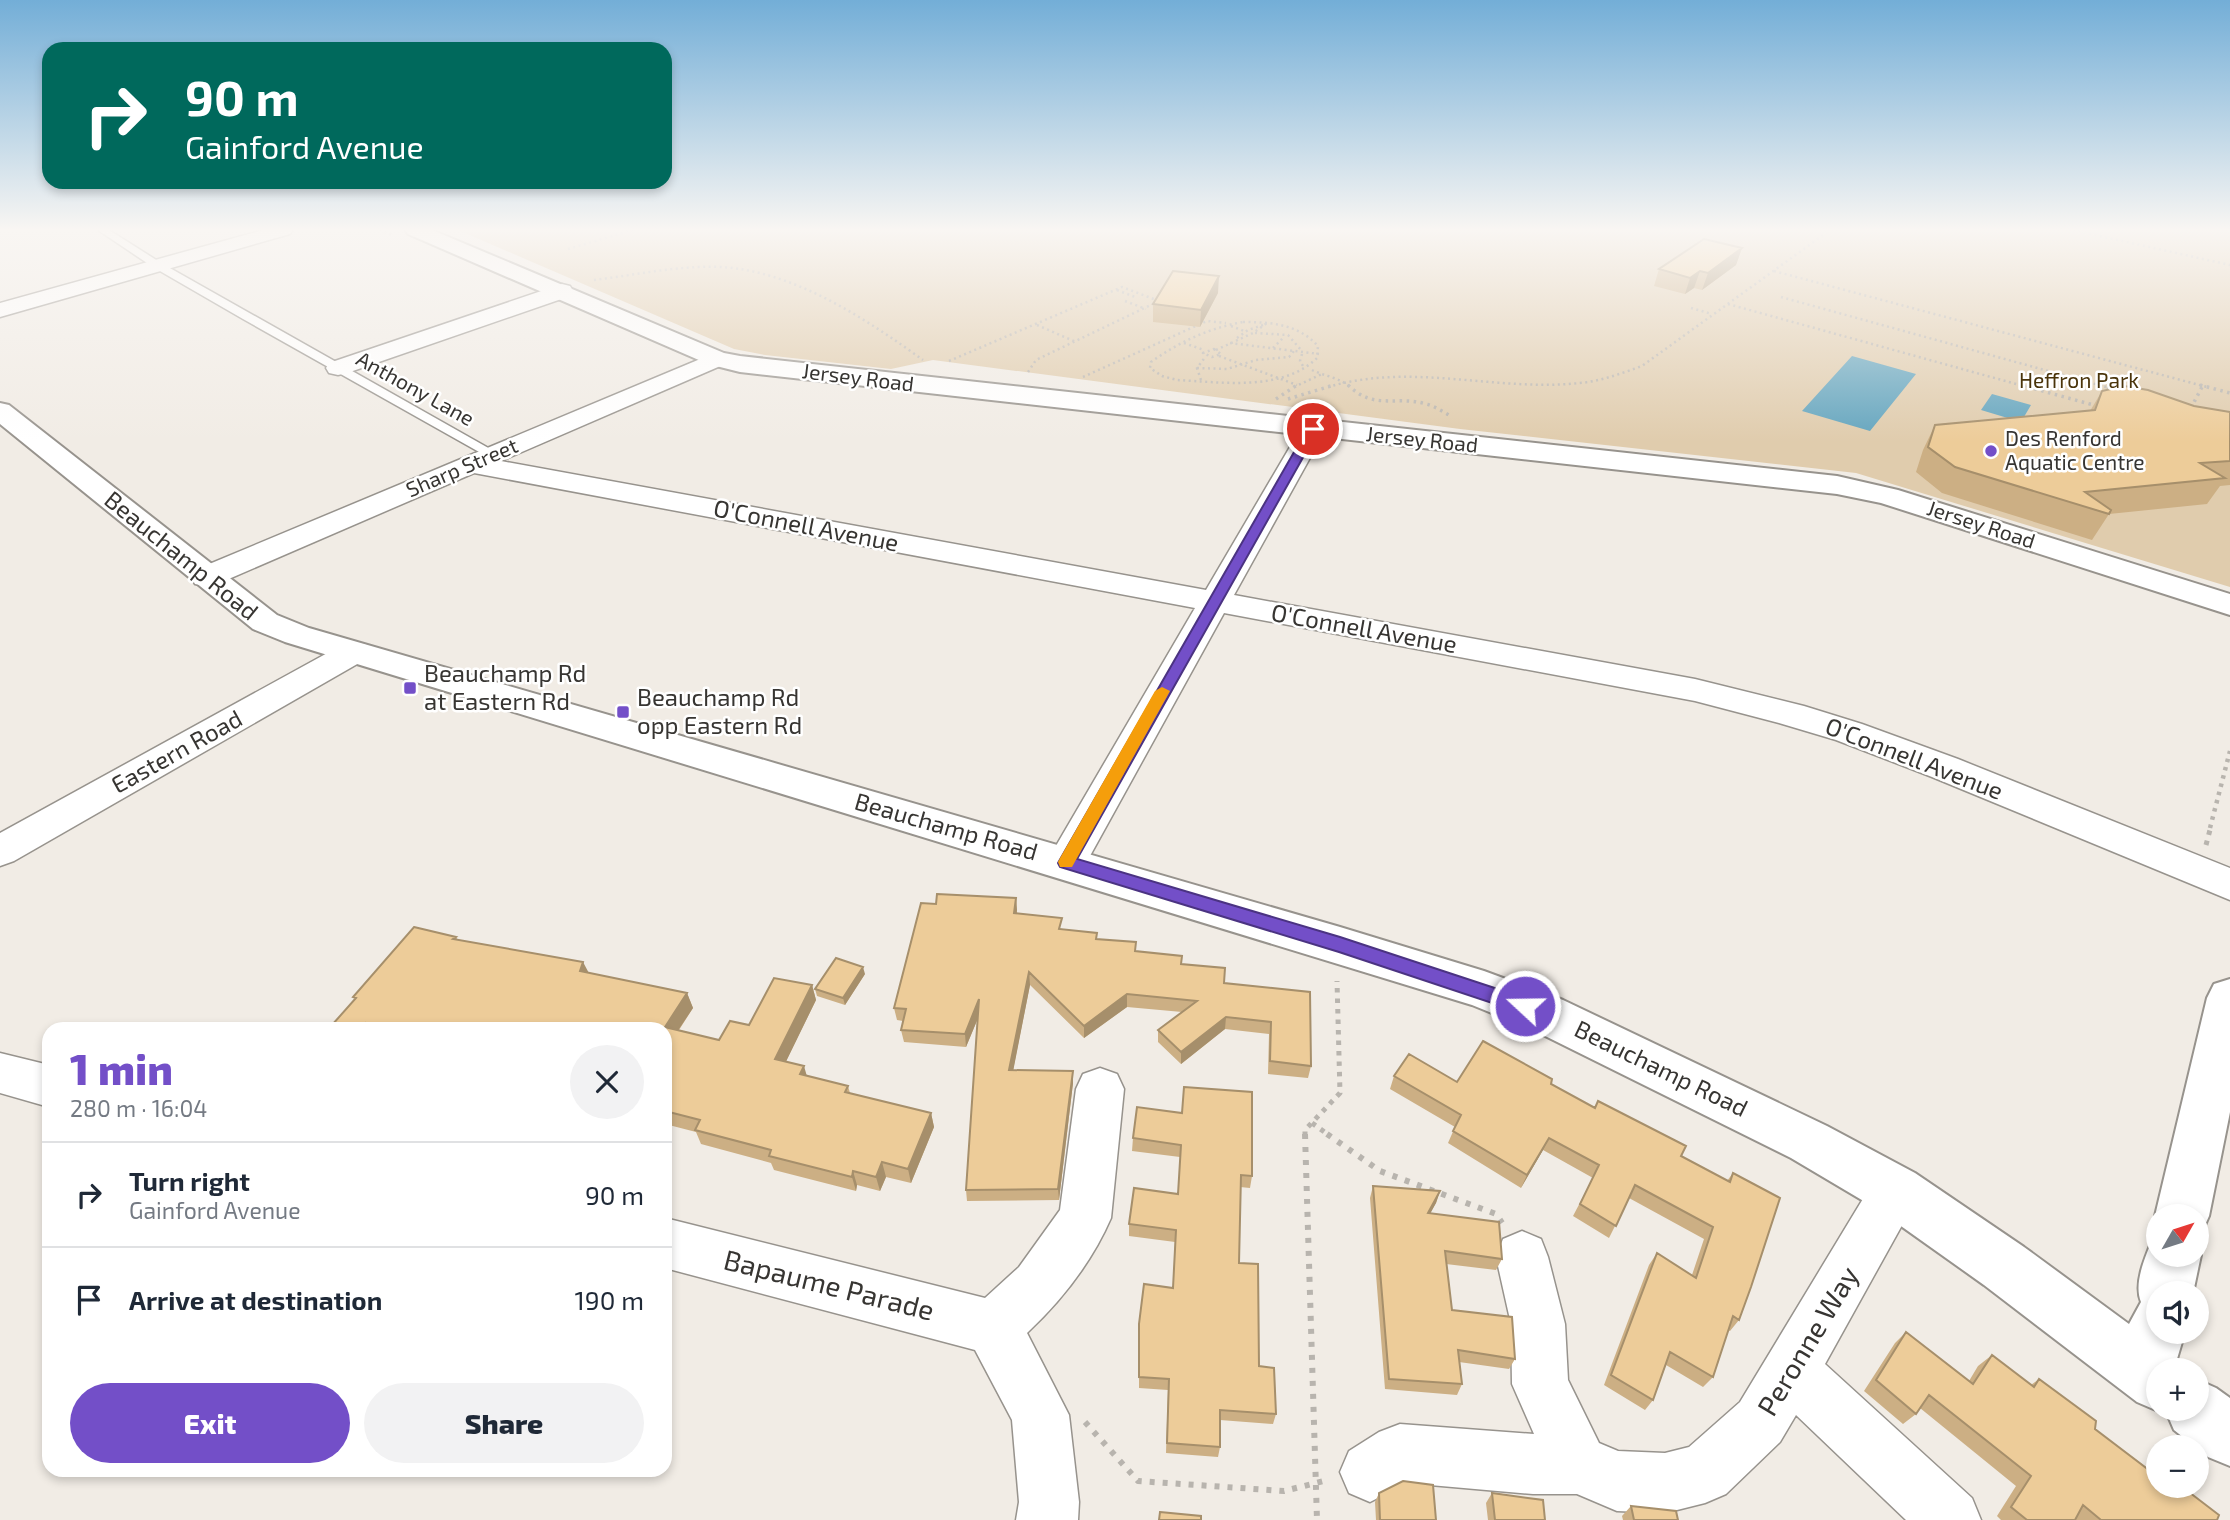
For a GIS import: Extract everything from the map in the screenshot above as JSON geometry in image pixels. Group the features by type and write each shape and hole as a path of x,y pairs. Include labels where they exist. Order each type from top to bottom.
{"street":[{"path":"0,310 32,301"},
{"path":"338,368 531,301"},
{"name":"Jersey Road","path":"603,301 717,359 754,366 1863,490 2230,605"},
{"name":"Sharp Street","path":"206,577 717,359"},
{"name":"Beauchamp Road","path":"0,411 265,622 297,635 1340,945 1483,990 1546,1014 1809,1142 1896,1191 2004,1266 2151,1358"},
{"path":"1066,863 1313,429"},
{"name":"O'Connell Avenue","path":"483,459 1213,601 1695,690 1767,707 1848,732 1939,766 2230,885"},
{"name":"Eastern Road","path":"0,851 354,652"},
{"path":"2185,1204 2230,998"},
{"path":"0,1073 42,1084"},
{"path":"1047,1520 1049,1502 1040,1415 993,1327 1038,1286 1085,1218 1101,1089"},
{"name":"Peronne Way","path":"1343,1478 1400,1453 1533,1464 1578,1464 1618,1481 1665,1483 1705,1473 1760,1422 1896,1191"},
{"name":"Bapaume Parade","path":"672,1245 993,1327"},
{"path":"1522,1257 1538,1324 1540,1384 1578,1464"},
{"path":"1791,1371 1950,1520"},
{"path":"2209,1419 2230,1435"}],"lane":[{"name":"Anthony Lane","path":"220,301 338,368 483,459"}],"path":[{"path":"824,301 897,340 929,364"},
{"path":"944,362 957,360 1091,301"},
{"path":"1125,301 1147,310"},
{"path":"1038,377 1025,376 1036,360 1147,310 1159,301"},
{"path":"1266,400 1292,399 1346,382 1393,375 1522,384 1594,380 1618,375 1642,366 1730,301"},
{"path":"1796,301 2124,391"},
{"path":"1885,301 2230,393"},
{"path":"1727,303 2074,402 2106,407"},
{"path":"1691,308 1713,314"},
{"path":"1089,382 1076,381 1207,321 1226,323"},
{"path":"1228,324 1265,324 1301,331 1314,341 1319,354 1307,368 1281,378 1253,382 1166,378 1150,368 1151,362 1184,343 1228,324"},
{"path":"1184,343 1205,350 1216,350 1253,333 1265,324"},
{"path":"1036,325 1076,342"},
{"path":"1231,326 1244,331"},
{"path":"1255,334 1289,335 1298,340 1303,366"},
{"path":"1273,348 1283,338"},
{"path":"1230,343 1319,354"},
{"path":"1205,350 1203,353 1206,356"},
{"path":"1216,350 1221,353 1219,356"},
{"path":"1197,368 1227,369 1265,358 1289,356 1294,351"},
{"path":"1206,356 1219,356 1297,385"},
{"path":"1197,368 1206,356"},
{"path":"1197,368 1201,380"},
{"path":"1312,370 1327,378 1346,382 1354,392 1378,402 1425,403 1461,422"},
{"path":"1276,400 1297,385 1322,374"},
{"path":"2190,410 2203,386"},
{"path":"2199,872 2230,751"},
{"path":"1317,1520 1343,1478 1306,1130 1339,1093 1337,981"},
{"path":"1312,1123 1380,1171 1496,1214 1522,1257"},
{"path":"1082,1419 1138,1481 1283,1491 1343,1478"}],"green space":[{"name":"Heffron Park","path":"623,301 2230,301 2230,587 1856,473 1460,429 933,360 891,369 734,349"}],"water":[{"path":"1852,356 1916,374 1870,431 1802,411"},
{"path":"1992,394 2031,405 2021,422 1981,410"}],"building":[{"path":"1155,301 1206,301 1201,310 1153,304"},
{"path":"2124,386 2148,390 2194,406 2230,412 2230,461 2200,463 2225,478 2085,492 2111,510 2109,514 1955,467 1928,447 1935,425 2095,410 2102,391"},
{"path":"937,894 1016,898 1014,913 1062,918 1059,929 1097,933 1096,939 1136,942 1135,951 1182,956 1181,964 1225,968 1224,983 1310,992 1311,1066 1270,1061 1271,1022 1226,1017 1181,1052 1158,1030 1197,1001 1127,994 1084,1026 1029,972 1009,1070 1073,1071 1058,1189 966,1190 979,999 965,1034 901,1030 906,1009 894,1008 921,903 936,904"},
{"path":"414,927 456,937 453,939 583,962 580,971 687,993 668,1022 335,1022 356,998 353,997"},
{"path":"836,958 863,967 843,998 815,989"},
{"path":"774,978 812,985 775,1059 804,1066 800,1074 848,1086 845,1092 931,1113 908,1169 882,1162 876,1177 853,1171 852,1177 769,1156 771,1150 695,1130 700,1120 672,1113 672,1029 719,1040 730,1021 749,1025"},
{"path":"1483,1041 1552,1079 1551,1084 1595,1108 1598,1101 1686,1146 1681,1156 1730,1182 1733,1173 1780,1198 1739,1320 1733,1316 1713,1377 1670,1352 1653,1400 1611,1375 1657,1253 1696,1278 1713,1227 1635,1185 1616,1226 1580,1204 1599,1165 1549,1138 1527,1175 1453,1131 1461,1115 1394,1076 1409,1054 1457,1082"},
{"path":"1184,1087 1252,1092 1252,1176 1241,1175 1239,1263 1258,1264 1259,1366 1274,1368 1276,1414 1220,1410 1220,1447 1167,1443 1169,1379 1139,1377 1139,1324 1144,1284 1173,1288 1176,1230 1129,1224 1134,1188 1178,1194 1181,1145 1133,1138 1137,1107 1182,1113"},
{"path":"1373,1186 1440,1191 1428,1213 1499,1222 1502,1259 1445,1251 1452,1310 1512,1317 1515,1359 1458,1350 1462,1384 1389,1379"},
{"path":"1906,1332 1973,1384 1992,1355 2034,1387 2039,1379 2096,1421 2095,1429 2146,1468 2146,1498 2197,1498 2219,1515 2217,1520 2101,1520 2083,1505 2075,1520 2027,1520 2011,1507 2031,1476 1929,1395 1916,1414 1876,1380"},
{"path":"1403,1481 1433,1485 1436,1520 1380,1520 1379,1493"},
{"path":"1492,1493 1543,1500 1545,1520 1495,1520"},
{"path":"1631,1506 1676,1511 1678,1520 1634,1520"},
{"path":"1160,1512 1201,1516 1201,1520 1159,1520"}],"slow traffic":[{"path":"1066,862 1162,691"}],"place":[{"name":"Des Renford Aquatic Centre","path":"1991,451"},
{"name":"Beauchamp Rd at Eastern Rd","path":"410,688"},
{"name":"Beauchamp Rd opp Eastern Rd","path":"623,712"}],"route":[{"path":"1313,429 1066,863 1340,945 1525,1006"}]}
